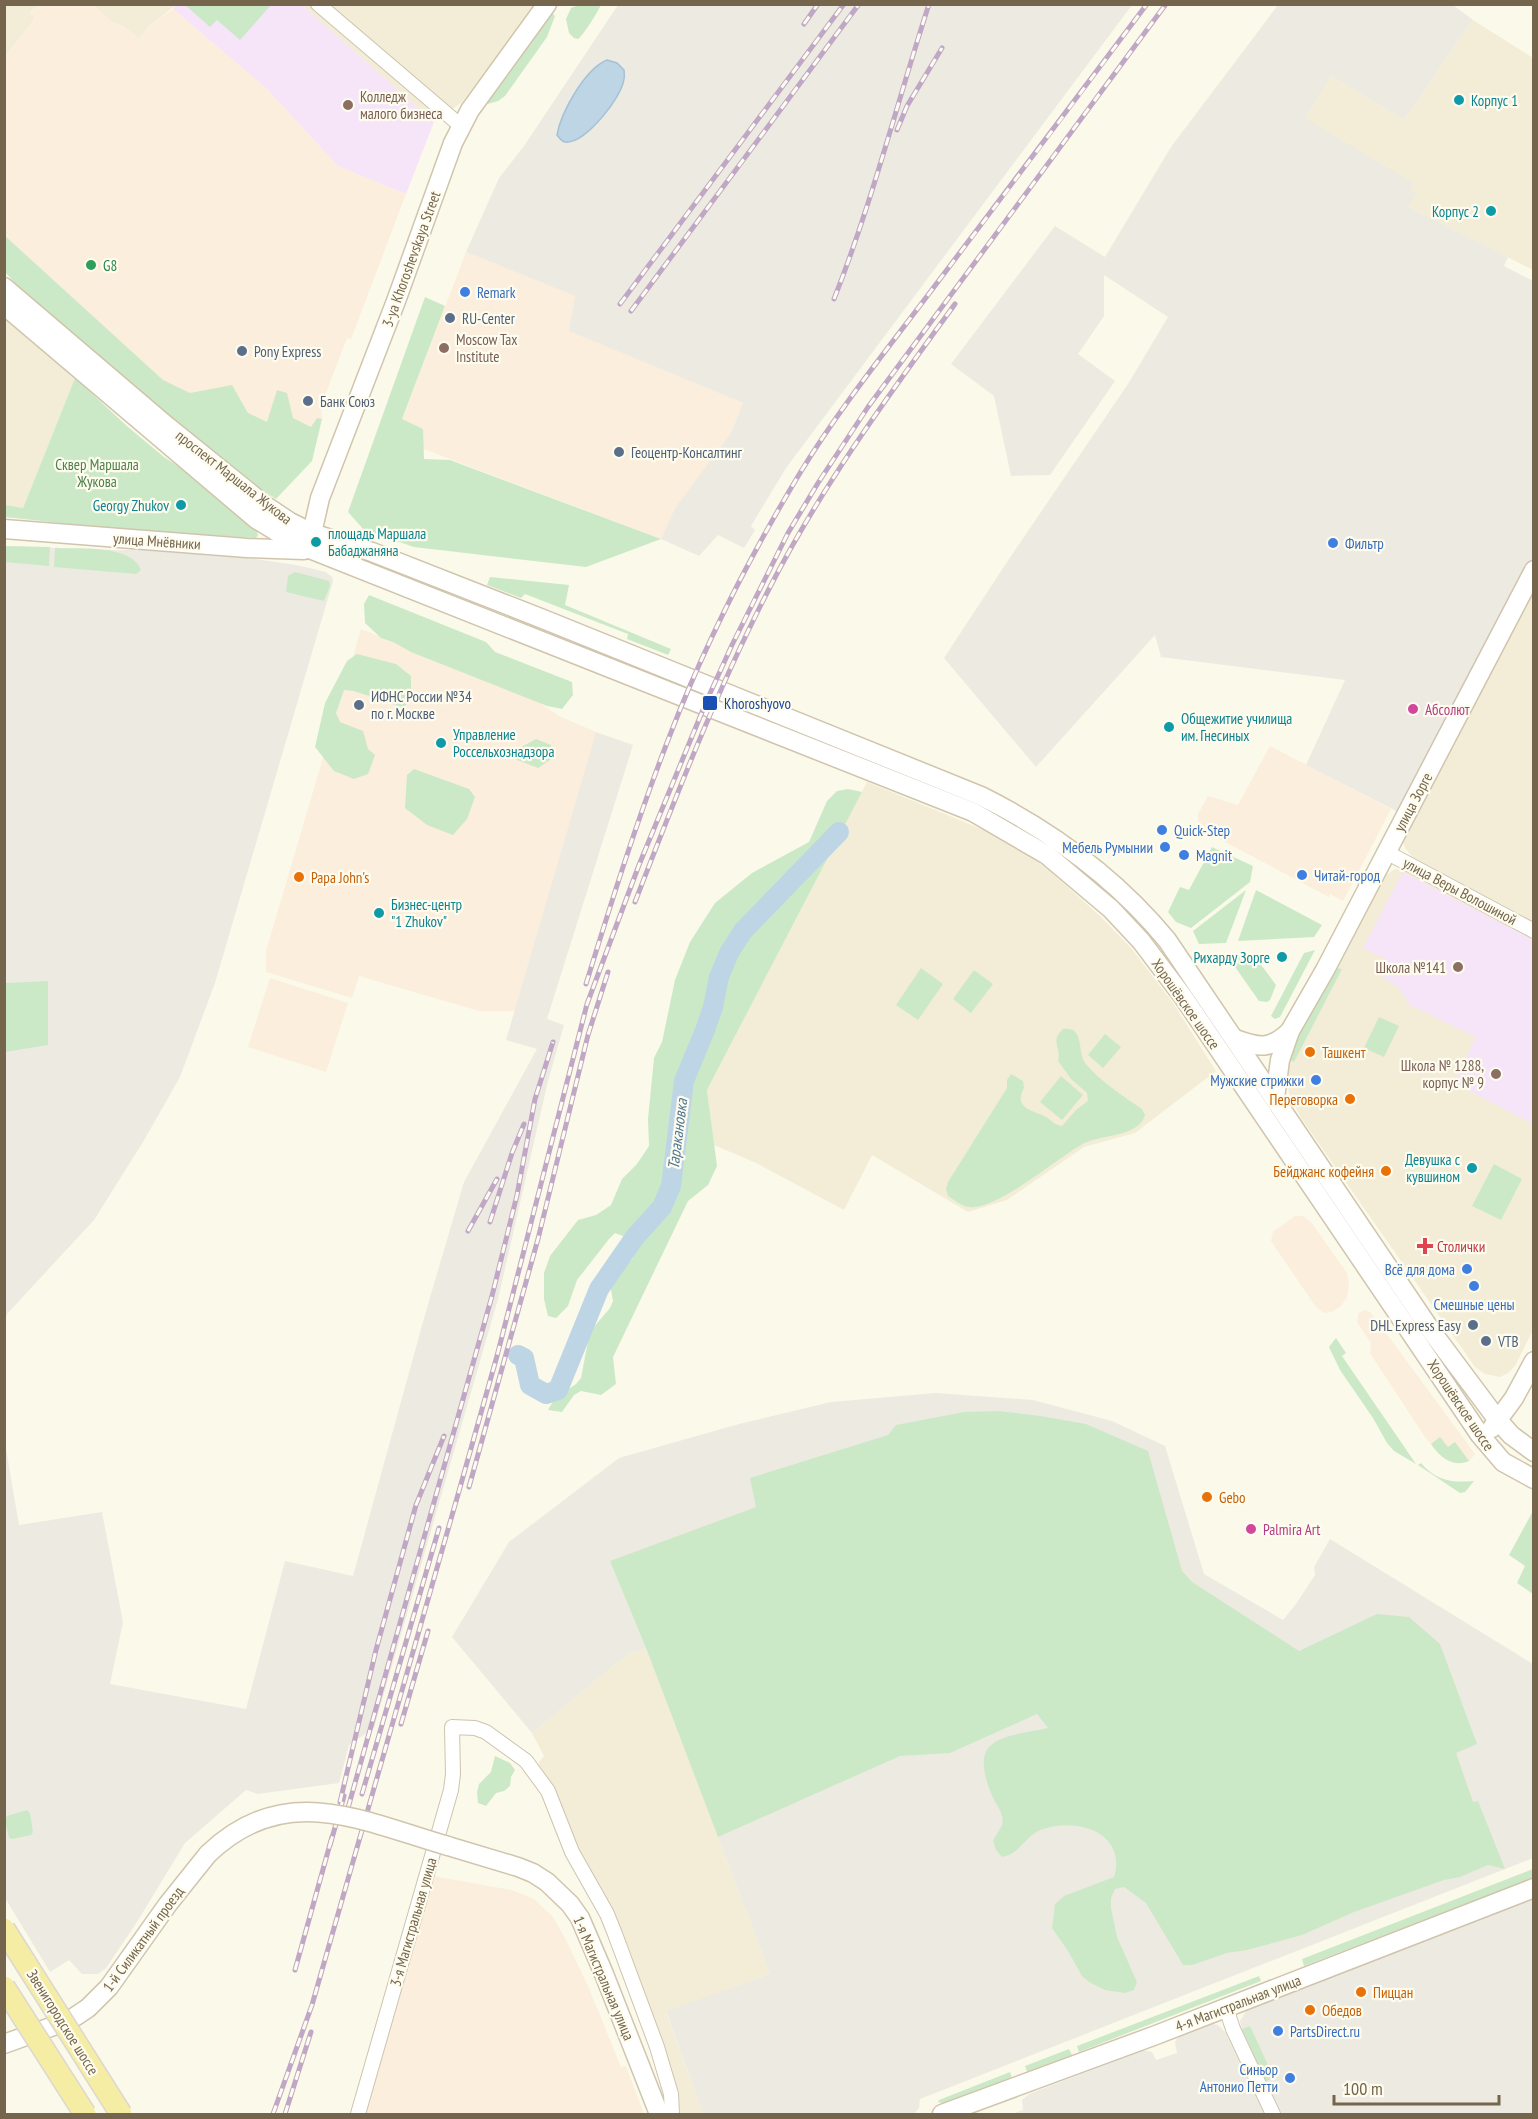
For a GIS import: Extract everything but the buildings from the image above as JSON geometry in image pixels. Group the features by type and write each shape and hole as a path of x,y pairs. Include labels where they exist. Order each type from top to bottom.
{"main road":[{"name":"3-ya Khoroshevskaya Street","path":"311,542 320,498 461,126 470,110 547,4"},
{"name":"проспект Маршала Жукова","path":"4,287 167,426 266,506 290,522 311,542 693,700"},
{"name":"проспект Маршала Жукова","path":"4,305 256,519 286,538 356,546 702,682"},
{"path":"320,498 329,525 336,533 356,546"},
{"path":"247,548 265,537 265,532 256,519"},
{"name":"улица Мнёвники","path":"4,529 247,548 311,542"},
{"path":"247,548 286,538"},
{"name":"улица Зорге","path":"1275,1098 1280,1060 1290,1031 1325,970 1533,570"},
{"name":"Хорошёвское шоссе","path":"702,682 981,796 1014,813 1085,860 1142,910 1167,940 1401,1287 1497,1419 1511,1435 1533,1452"},
{"name":"Хорошёвское шоссе","path":"693,700 973,812 1047,855 1111,909 1145,946 1184,998 1493,1452 1510,1467 1533,1479"},
{"name":"улица Зорге","path":"1235,1040 1259,1046 1270,1046 1290,1031"},
{"path":"1493,1452 1488,1439 1497,1419 1514,1398 1533,1361"},
{"path":"1461,1406 1478,1422 1489,1423 1497,1419"},
{"name":"1-я Магистральная улица","path":"208,1854 221,1841 250,1823 279,1813 328,1812 533,1873 547,1882 570,1904 580,1918 659,2115"},
{"name":"1-й Силикатный проезд","path":"4,2044 70,2020 94,2003 109,1987 168,1904 208,1854"},
{"name":"4-я Магистральная улица","path":"942,2115 1226,2008 1533,1888"},
{"name":"Звенигородское шоссе","path":"4,1929 121,2115"},
{"name":"Звенигородское шоссе","path":"4,1987 85,2115"}],"street":[{"path":"318,4 461,126"},
{"name":"улица Веры Волошиной","path":"1386,852 1533,931"},
{"name":"3-я Магистральная улица","path":"358,2115 451,1790 452,1727 468,1727 483,1730 526,1761 548,1791 572,1852 607,1914 615,1934 657,2047 671,2094 672,2115"},
{"path":"1226,2008 1233,2029 1273,2115"}],"shaded area":[{"name":"Колледж малого бизнеса","path":"176,4 302,5 434,122 406,194 338,166 266,88 173,9"},
{"path":"5,5 38,5 30,13 35,18 5,57"},
{"path":"38,5 93,5 113,23 123,26 139,39 149,26 173,9 266,88 338,166 406,194 351,339 347,338 321,406 322,419 304,435 185,404 5,246 5,57 35,18 30,14"},
{"path":"93,5 176,5 149,26 139,39 123,26 113,23"},
{"path":"302,5 536,5 461,103 434,122"},
{"path":"618,5 1132,5 786,468 751,526 755,530 744,548 718,535 699,556 661,539 675,508 731,433 743,403 569,331 575,296 466,252 499,178 524,146"},
{"path":"1278,5 1453,5 1473,20 1404,120 1331,76 1305,118 1415,184 1411,190 1417,193 1409,207 1508,257 1504,266 1533,281 1533,558 1400,813 1306,765 1345,680 1161,657 1155,635 1036,767 944,658 1128,384 1168,317 1104,275 1104,316 1078,354 1115,381 1050,475 1011,476 994,396 951,364 1055,226 1105,257 1171,147"},
{"path":"1473,20 1533,58 1533,270 1409,207 1414,184 1304,118 1331,76 1404,120"},
{"path":"466,252 575,296 570,331 743,403 731,433 675,508 661,539 395,438"},
{"path":"4,317 75,378 22,510 4,517"},
{"path":"5,546 142,550 255,559 326,572 333,581 215,983 180,1077 94,1220 7,1314 5,1324"},
{"path":"1533,591 1533,922 1413,858 1405,848 1403,837"},
{"path":"361,629 530,696 559,716 596,732 515,1011 479,1011 359,976 352,998 266,972 266,951"},
{"path":"596,732 633,745 547,1019 564,1025 548,1081 498,1299 374,1728 349,1745 339,1783 258,1794 246,1790 185,1843 106,1968 98,1974 82,1974 69,1960 50,1972 5,1898 4,1437 19,1525 102,1512 123,1622 110,1684 246,1709 285,1561 353,1576 464,1182 537,1049 506,1040"},
{"path":"1270,746 1391,809 1343,901 1330,894 1329,897 1212,835 1207,837 1198,830 1198,814 1208,796 1238,805"},
{"path":"867,782 991,833 1020,848 1050,871 1131,948 1173,1003 1216,1071 1135,1133 1084,1147 1007,1200 968,1212 872,1155 844,1210 756,1163 714,1145 707,1090"},
{"path":"1395,869 1406,870 1533,936 1533,1330 1515,1366 1500,1377 1485,1374 1475,1367 1301,1118 1290,1096 1285,1079 1285,1065 1383,877"},
{"name":"Школа №141","path":"1403,872 1533,940 1533,1124 1454,1083 1476,1037 1410,1005 1399,988 1380,975 1386,959 1363,948"},
{"path":"270,978 348,1003 326,1072 248,1047"},
{"path":"1295,1216 1303,1216 1311,1222 1347,1273 1349,1285 1347,1297 1341,1306 1332,1312 1324,1313 1316,1307 1271,1241 1273,1232"},
{"path":"1364,1310 1370,1312 1375,1318 1475,1454 1469,1461 1456,1463 1447,1460 1425,1437 1370,1353 1371,1343 1357,1322 1358,1314"},
{"path":"936,1393 1033,1400 1112,1421 1165,1446 1204,1574 1283,1620 1315,1575 1314,1567 1330,1539 1533,1664 1533,1858 920,2099 919,2108 914,2114 703,2114 666,2011 770,1974 646,1648 628,1654 532,1733 452,1637 509,1542 619,1458 739,1424 831,1402"},
{"path":"646,1648 770,1974 666,2012 703,2114 681,2114 672,2083 577,1854 539,1769 539,1762 544,1756 532,1733 628,1654"},
{"path":"433,1876 512,1890 534,1899 553,1917 588,1986 621,2067 626,2066 644,2114 364,2114"},
{"path":"1533,1895 1533,2114 1282,2114 1241,2026 1240,2021 1247,2010"},
{"path":"1208,2023 1218,2025 1225,2032 1264,2114 1012,2114 1023,2110 1022,2100 1029,2094 1143,2050 1152,2052 1156,2060 1177,2053 1175,2042 1178,2037"}],"green space":[{"path":"185,5 271,5 240,40 217,20 210,27"},
{"path":"579,5 601,5 578,39 569,33 566,19 571,8"},
{"path":"552,13 555,16 547,37 505,96 488,104 487,102"},
{"path":"4,235 163,380 190,393 232,385 248,413 267,422 277,390 287,393 293,418 311,427 317,418 322,419 312,461 276,499 240,475 26,295 5,272"},
{"path":"425,297 445,306 402,419 423,429 424,459 450,460 661,539 586,567 414,547 364,530 348,512"},
{"name":"Сквер Маршала Жукова","path":"75,378 128,427 164,457 192,475 257,531 258,536 255,538 115,529 5,517 5,505 23,508"},
{"path":"5,546 50,547 49,566 5,562"},
{"path":"55,548 116,552 136,562 141,570 136,574 54,567"},
{"path":"295,572 329,581 330,586 324,601 286,592 288,576"},
{"path":"490,577 569,585 565,605 671,649 668,655 627,639 628,634 525,594 521,598 487,585"},
{"path":"369,595 486,642 495,652 572,682 573,695 562,709 547,706 381,638 365,623 364,604"},
{"path":"357,654 396,664 411,676 411,696 404,708 354,691 344,690 336,713 340,722 363,731 368,749 375,755 368,774 354,779 334,771 315,747 325,703 347,661"},
{"path":"536,739 551,745 553,758 538,768 512,758 523,746"},
{"path":"414,769 469,789 475,797 467,819 453,835 427,825 405,808 407,775"},
{"path":"848,789 862,792 707,1090 717,1166 708,1185 688,1201 613,1357 616,1384 601,1395 581,1391 574,1395 562,1412 548,1410 555,1398 581,1378 589,1336 613,1301 610,1284 633,1258 634,1249 623,1236 615,1233 577,1280 568,1306 556,1318 548,1316 544,1299 544,1273 550,1256 578,1220 596,1215 611,1205 622,1179 637,1164 649,1146 648,1119 654,1058 662,1042 675,980 690,942 715,903 752,873 809,842 827,801 837,791"},
{"path":"1212,847 1253,866 1250,882 1191,928 1176,922 1168,912 1180,887 1189,890"},
{"path":"1246,890 1226,943 1199,944 1193,931"},
{"path":"1256,890 1322,925 1314,937 1238,941"},
{"path":"1315,950 1280,1017 1275,1019 1271,1016 1304,953"},
{"path":"1250,954 1256,958 1276,985 1267,1002 1259,1001 1233,964 1238,956"},
{"path":"921,968 943,984 918,1020 896,1005"},
{"path":"1337,968 1342,969 1294,1062 1287,1058 1333,971"},
{"path":"974,970 993,984 971,1013 953,999"},
{"path":"48,981 48,1045 5,1052 5,983"},
{"path":"1379,1017 1399,1026 1384,1057 1364,1048"},
{"path":"1063,1029 1070,1029 1078,1036 1086,1064 1112,1088 1142,1109 1145,1115 1141,1122 1127,1132 1088,1141 1026,1183 994,1201 981,1206 969,1207 955,1201 948,1196 946,1189 948,1182 1007,1088 1007,1080 1011,1074 1023,1081 1021,1100 1023,1105 1057,1125 1062,1126 1076,1110 1088,1101 1087,1093 1071,1079 1058,1061 1056,1041"},
{"path":"1105,1034 1121,1047 1103,1068 1088,1055"},
{"path":"1061,1076 1083,1095 1062,1120 1040,1102"},
{"path":"1494,1164 1522,1179 1501,1220 1472,1206"},
{"path":"1336,1338 1346,1353 1342,1356 1416,1464 1394,1451 1387,1443 1340,1370 1329,1347"},
{"path":"999,1411 1086,1424 1148,1451 1182,1571 1192,1582 1299,1651 1377,1614 1409,1617 1440,1644 1477,1744 1456,1753 1473,1802 1478,1801 1505,1869 1488,1865 1460,1877 1444,1880 1354,1912 1302,1935 1227,1953 1192,1965 1183,1965 1146,1903 1124,1887 1115,1889 1111,1898 1111,1908 1117,1937 1137,1982 1134,1990 1125,1993 1105,1990 1082,1976 1052,1928 1055,1904 1064,1896 1114,1877 1116,1862 1113,1849 1106,1839 1084,1827 1057,1826 1037,1832 1014,1852 1002,1857 993,1841 1002,1825 1002,1818 986,1778 984,1763 986,1752 992,1744 1002,1738 1048,1728 1037,1714 950,1753 900,1756 718,1837 646,1648 610,1561 756,1507 750,1478 888,1435 896,1425 964,1412"},
{"path":"1440,1437 1448,1447 1455,1442 1469,1461 1457,1463 1442,1457 1431,1444"},
{"path":"1421,1463 1433,1474 1445,1480 1474,1481 1465,1492 1460,1493 1418,1465"},
{"path":"1533,1511 1533,1594 1517,1583 1525,1566 1509,1555"},
{"path":"495,1756 510,1763 515,1770 510,1786 496,1793 486,1806 478,1803 477,1792 479,1784 491,1772"},
{"path":"27,1810 30,1813 33,1832 31,1835 9,1838 5,1821 7,1816"},
{"path":"1533,1869 1533,1878 1304,1966 1302,1959"},
{"path":"1259,1976 1261,1981 1079,2052 1077,2046"},
{"path":"1250,2026 1274,2078 1266,2081 1242,2029"},
{"path":"1069,2049 1072,2055 1027,2072 1025,2066"},
{"path":"1010,2072 1012,2078 945,2104 938,2102 939,2100"}],"water":[{"path":"607,60 617,63 624,70 622,87 610,107 594,126 576,140 563,141 557,135 559,126 575,92 590,72"}],"waterway":[{"name":"Таракановка","path":"518,1355 524,1358 530,1385 546,1394 558,1390 599,1289 635,1237 662,1207 671,1186 684,1081 705,1030 713,1007 719,977 729,953 743,931 839,832"}],"railway":[{"path":"804,24 818,4"},
{"path":"620,304 844,4"},
{"path":"631,311 859,4"},
{"path":"834,299 872,190 929,4"},
{"path":"586,984 636,828 684,701 729,601 781,504 815,448 849,400 1147,4"},
{"path":"273,2114 312,2005 459,1491 497,1356 587,1004 639,865 707,700 788,533 868,407 1166,4"},
{"path":"897,130 907,106 942,48"},
{"path":"635,902 715,704 750,627 789,551 856,443 955,304"},
{"path":"469,1487 538,1239 588,1035 608,972"},
{"path":"348,1808 492,1296 517,1195 535,1099 553,1042"},
{"path":"490,1222 512,1153 524,1124"},
{"path":"468,1231 497,1179"},
{"path":"340,1802 376,1650 416,1505 444,1436"},
{"path":"362,1794 439,1528"},
{"path":"401,1724 428,1631"},
{"path":"330,1845 344,1796"},
{"path":"295,1970 332,1837"},
{"path":"285,2114 311,2032"}],"place":[{"name":"Корпус 1","path":"1459,100"},
{"name":"Колледж малого бизнеса","path":"348,105"},
{"name":"Корпус 2","path":"1491,211"},
{"name":"G8","path":"91,265"},
{"name":"Remark","path":"465,292"},
{"name":"RU-Center","path":"450,318"},
{"name":"Moscow Tax Institute","path":"444,348"},
{"name":"Pony Express","path":"242,351"},
{"name":"Банк Союз","path":"308,401"},
{"name":"Геоцентр-Консалтинг","path":"619,452"},
{"name":"Georgy Zhukov","path":"181,505"},
{"name":"площадь Маршала Бабаджаняна","path":"316,542"},
{"name":"Фильтр","path":"1333,543"},
{"name":"Khoroshyovo","path":"710,703"},
{"name":"ИФНС России №34 по г. Москве","path":"359,705"},
{"name":"Абсолют","path":"1413,709"},
{"name":"Общежитие училища им. Гнесиных","path":"1169,727"},
{"name":"Управление Россельхознадзора","path":"441,743"},
{"name":"Quick-Step","path":"1162,830"},
{"name":"Мебель Румынии","path":"1165,847"},
{"name":"Magnit","path":"1184,855"},
{"name":"Читай-город","path":"1302,875"},
{"name":"Papa John's","path":"299,877"},
{"name":"Бизнес-центр \"1 Zhukov\"","path":"379,913"},
{"name":"Рихарду Зорге","path":"1282,957"},
{"name":"Школа №141","path":"1458,967"},
{"name":"Ташкент","path":"1310,1052"},
{"name":"Школа № 1288, корпус № 9","path":"1496,1074"},
{"name":"Мужские стрижки","path":"1316,1080"},
{"name":"Переговорка","path":"1350,1099"},
{"name":"Девушка с кувшином","path":"1472,1168"},
{"name":"Бейджанс кофейня","path":"1386,1171"},
{"name":"Столички","path":"1425,1246"},
{"name":"Всё для дома","path":"1467,1269"},
{"name":"Смешные цены","path":"1474,1286"},
{"name":"DHL Express Easy","path":"1473,1325"},
{"name":"VTB","path":"1486,1341"},
{"name":"Gebo","path":"1207,1497"},
{"name":"Palmira Art","path":"1251,1529"},
{"name":"Пиццан","path":"1361,1992"},
{"name":"Обедов","path":"1310,2010"},
{"name":"PartsDirect.ru","path":"1278,2031"},
{"name":"Синьор Антонио Петти","path":"1290,2078"}]}
